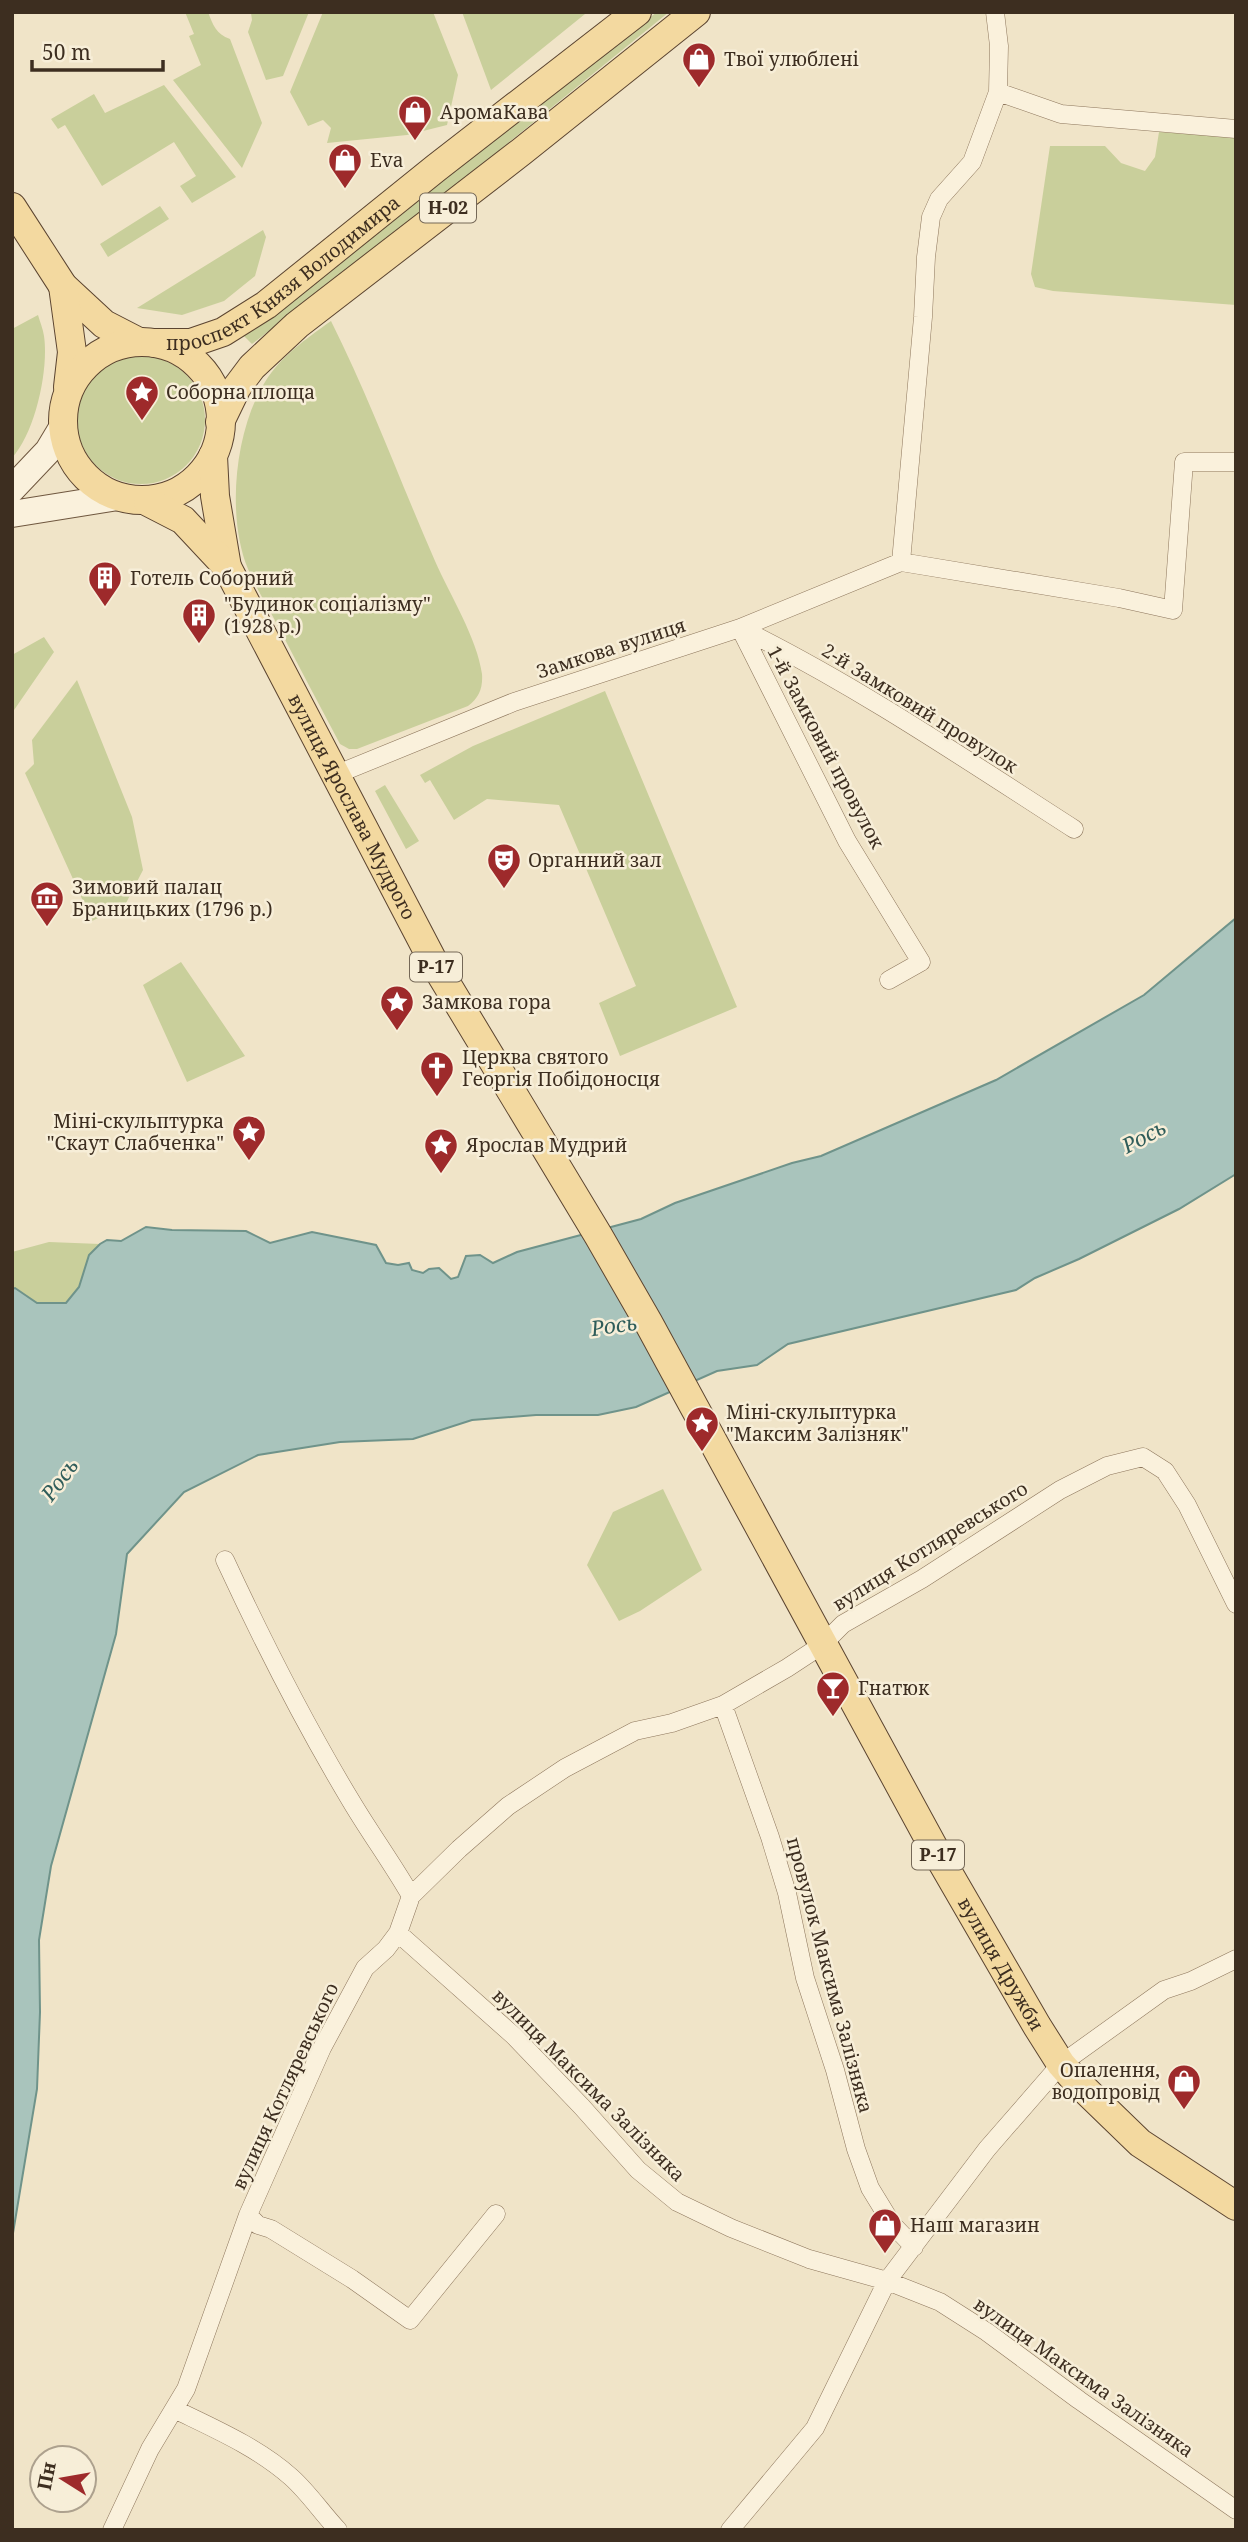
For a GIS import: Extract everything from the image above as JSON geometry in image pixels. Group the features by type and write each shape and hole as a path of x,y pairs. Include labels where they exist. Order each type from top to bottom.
{"main road":[{"name":"проспект Князя Володимира","path":"146,342 191,343 223,332 266,305 436,168 637,12"},
{"name":"проспект Князя Володимира","path":"220,422 237,387 252,367 297,325 521,152 696,12"},
{"name":"Н-02","path":"12,207 63,286 104,324 146,342"},
{"name":"Н-02","path":"63,286 72,352 68,391 63,408 63,426 66,443 82,473 96,485 118,497 148,502 181,491 199,476 213,456 219,439 220,422"},
{"path":"68,391 82,369 102,352 146,342 187,355 202,367 219,399 220,422"},
{"path":"12,489 48,451 63,426"},
{"name":"вулиця Ярослава Мудрого","path":"213,456 215,496 227,567"},
{"path":"12,514 118,497"},
{"name":"вулиця Ярослава Мудрого","path":"148,502 183,520 227,567 434,963 598,1235 715,1443"},
{"name":"вулиця Дружби","path":"715,1443 935,1850 1061,2064 1140,2143 1236,2206"}],"street":[{"path":"1003,12 995,13 999,46 998,92 972,162 939,199 931,217 901,562 1119,598 1173,610 1184,462 1236,461"},
{"path":"998,92 1061,114 1236,129"},
{"name":"Замкова вулиця","path":"335,775 514,702 740,628 901,562"},
{"name":"2-й Замковий провулок","path":"740,628 787,651 1074,829"},
{"name":"1-й Замковий провулок","path":"740,628 847,841 921,962 889,979"},
{"name":"вулиця Котляревського","path":"112,2530 150,2449 187,2389 248,2215 322,2048 365,1968 386,1949 398,1933 411,1896 508,1806 565,1768 635,1731 672,1723 723,1705 787,1668 822,1644 843,1624 922,1579 1060,1490 1107,1466 1143,1457 1165,1472 1187,1505 1236,1604"},
{"path":"225,1560 265,1646 324,1753 411,1896"},
{"name":"провулок Максима Залізняка","path":"723,1705 787,1893 805,1978 835,2070 856,2149 870,2188 892,2224 914,2247"},
{"name":"вулиця Максима Залізняка","path":"398,1933 514,2036 638,2170 677,2202 731,2228 809,2259 887,2281 940,2302 987,2332 1236,2510"},
{"path":"730,2530 815,2428 887,2281 987,2149 1061,2064 1164,1990 1191,1981 1236,1959"},
{"name":"вулиця Котляревського","path":"248,2215 258,2224 281,2235 352,2279 410,2320 496,2214"},
{"path":"174,2409 221,2431 262,2455 292,2478 338,2530"}],"green space":[{"path":"185,12 208,12 218,32 230,39 262,123 242,168 173,80 201,65 189,36 194,34"},
{"path":"253,12 309,12 283,76 266,80 248,32"},
{"path":"323,12 433,12 458,75 447,125 407,135 327,143 331,128 323,120 308,126 290,92"},
{"path":"462,12 584,12 585,14 491,90"},
{"path":"657,12 669,12 470,174 252,344 243,335"},
{"path":"164,85 236,177 192,203 180,186 196,176 174,142 102,186 65,125 58,129 51,119 94,94 105,113"},
{"path":"1159,132 1236,137 1236,305 1053,291 1035,287 1031,274 1050,146 1105,146 1121,163 1145,171 1155,157"},
{"path":"160,206 169,219 108,257 100,244"},
{"path":"263,230 266,237 255,276 224,301 182,315 137,308"},
{"path":"38,315 44,333 45,350 42,383 34,417 12,458 12,329"},
{"path":"331,321 372,410 435,561 469,631 482,674 480,692 468,706 357,749 349,749 340,744 251,576 241,548 237,524 237,474 247,424 255,402 265,382 279,364 295,348"},
{"name":"Соборна площа","path":"141,356 165,361 186,375 200,396 205,420 200,444 186,465 165,479 141,484 117,479 96,465 82,444 77,420 82,396 96,375 117,361"},
{"path":"44,637 54,652 12,713 12,655"},
{"path":"77,680 132,817 143,870 125,905 92,921 25,773 34,764 32,740"},
{"path":"605,691 737,1007 620,1056 599,1003 636,986 559,805 487,799 454,820 430,780 425,783 420,775 473,746"},
{"path":"385,785 419,841 406,849 375,791"},
{"path":"181,962 245,1056 187,1082 143,985"},
{"path":"49,1242 100,1244 89,1255 79,1287 66,1303 37,1303 15,1288 12,1289 12,1252"},
{"path":"663,1489 702,1570 640,1611 619,1621 587,1565 613,1512"}],"water":[{"name":"Рось","path":"1236,918 1236,1174 1179,1209 1035,1278 1016,1290 788,1344 757,1365 717,1371 636,1407 598,1415 536,1415 472,1420 413,1439 340,1442 258,1455 184,1492 127,1554 116,1634 51,1866 39,1940 37,2089 12,2239 12,1289 15,1288 37,1303 66,1303 79,1287 89,1255 100,1244 107,1240 121,1241 146,1227 246,1231 270,1243 312,1232 376,1245 386,1263 409,1263 412,1270 423,1273 439,1268 451,1279 458,1277 466,1256 480,1255 493,1263 517,1252 641,1219 675,1203 792,1163 821,1156 996,1080 1144,995"}],"place":[{"name":"Твої улюблені","path":"699,89"},
{"name":"АромаКава","path":"415,142"},
{"name":"Eva","path":"345,190"},
{"name":"Соборна площа","path":"142,422"},
{"name":"Готель Соборний","path":"105,608"},
{"name":"\"Будинок соціалізму\" (1928 р.)","path":"199,645"},
{"name":"Органний зал","path":"504,890"},
{"name":"Зимовий палац Браницьких (1796 р.)","path":"47,928"},
{"name":"Замкова гора","path":"397,1032"},
{"name":"Церква святого Георгія Побідоносця","path":"437,1098"},
{"name":"Міні-скульптурка \"Скаут Слабченка\"","path":"249,1162"},
{"name":"Ярослав Мудрий","path":"441,1175"},
{"name":"Міні-скульптурка \"Максим Залізняк\"","path":"702,1453"},
{"name":"Гнатюк","path":"833,1718"},
{"name":"Опалення, водопровід","path":"1184,2111"},
{"name":"Наш магазин","path":"885,2255"}]}
